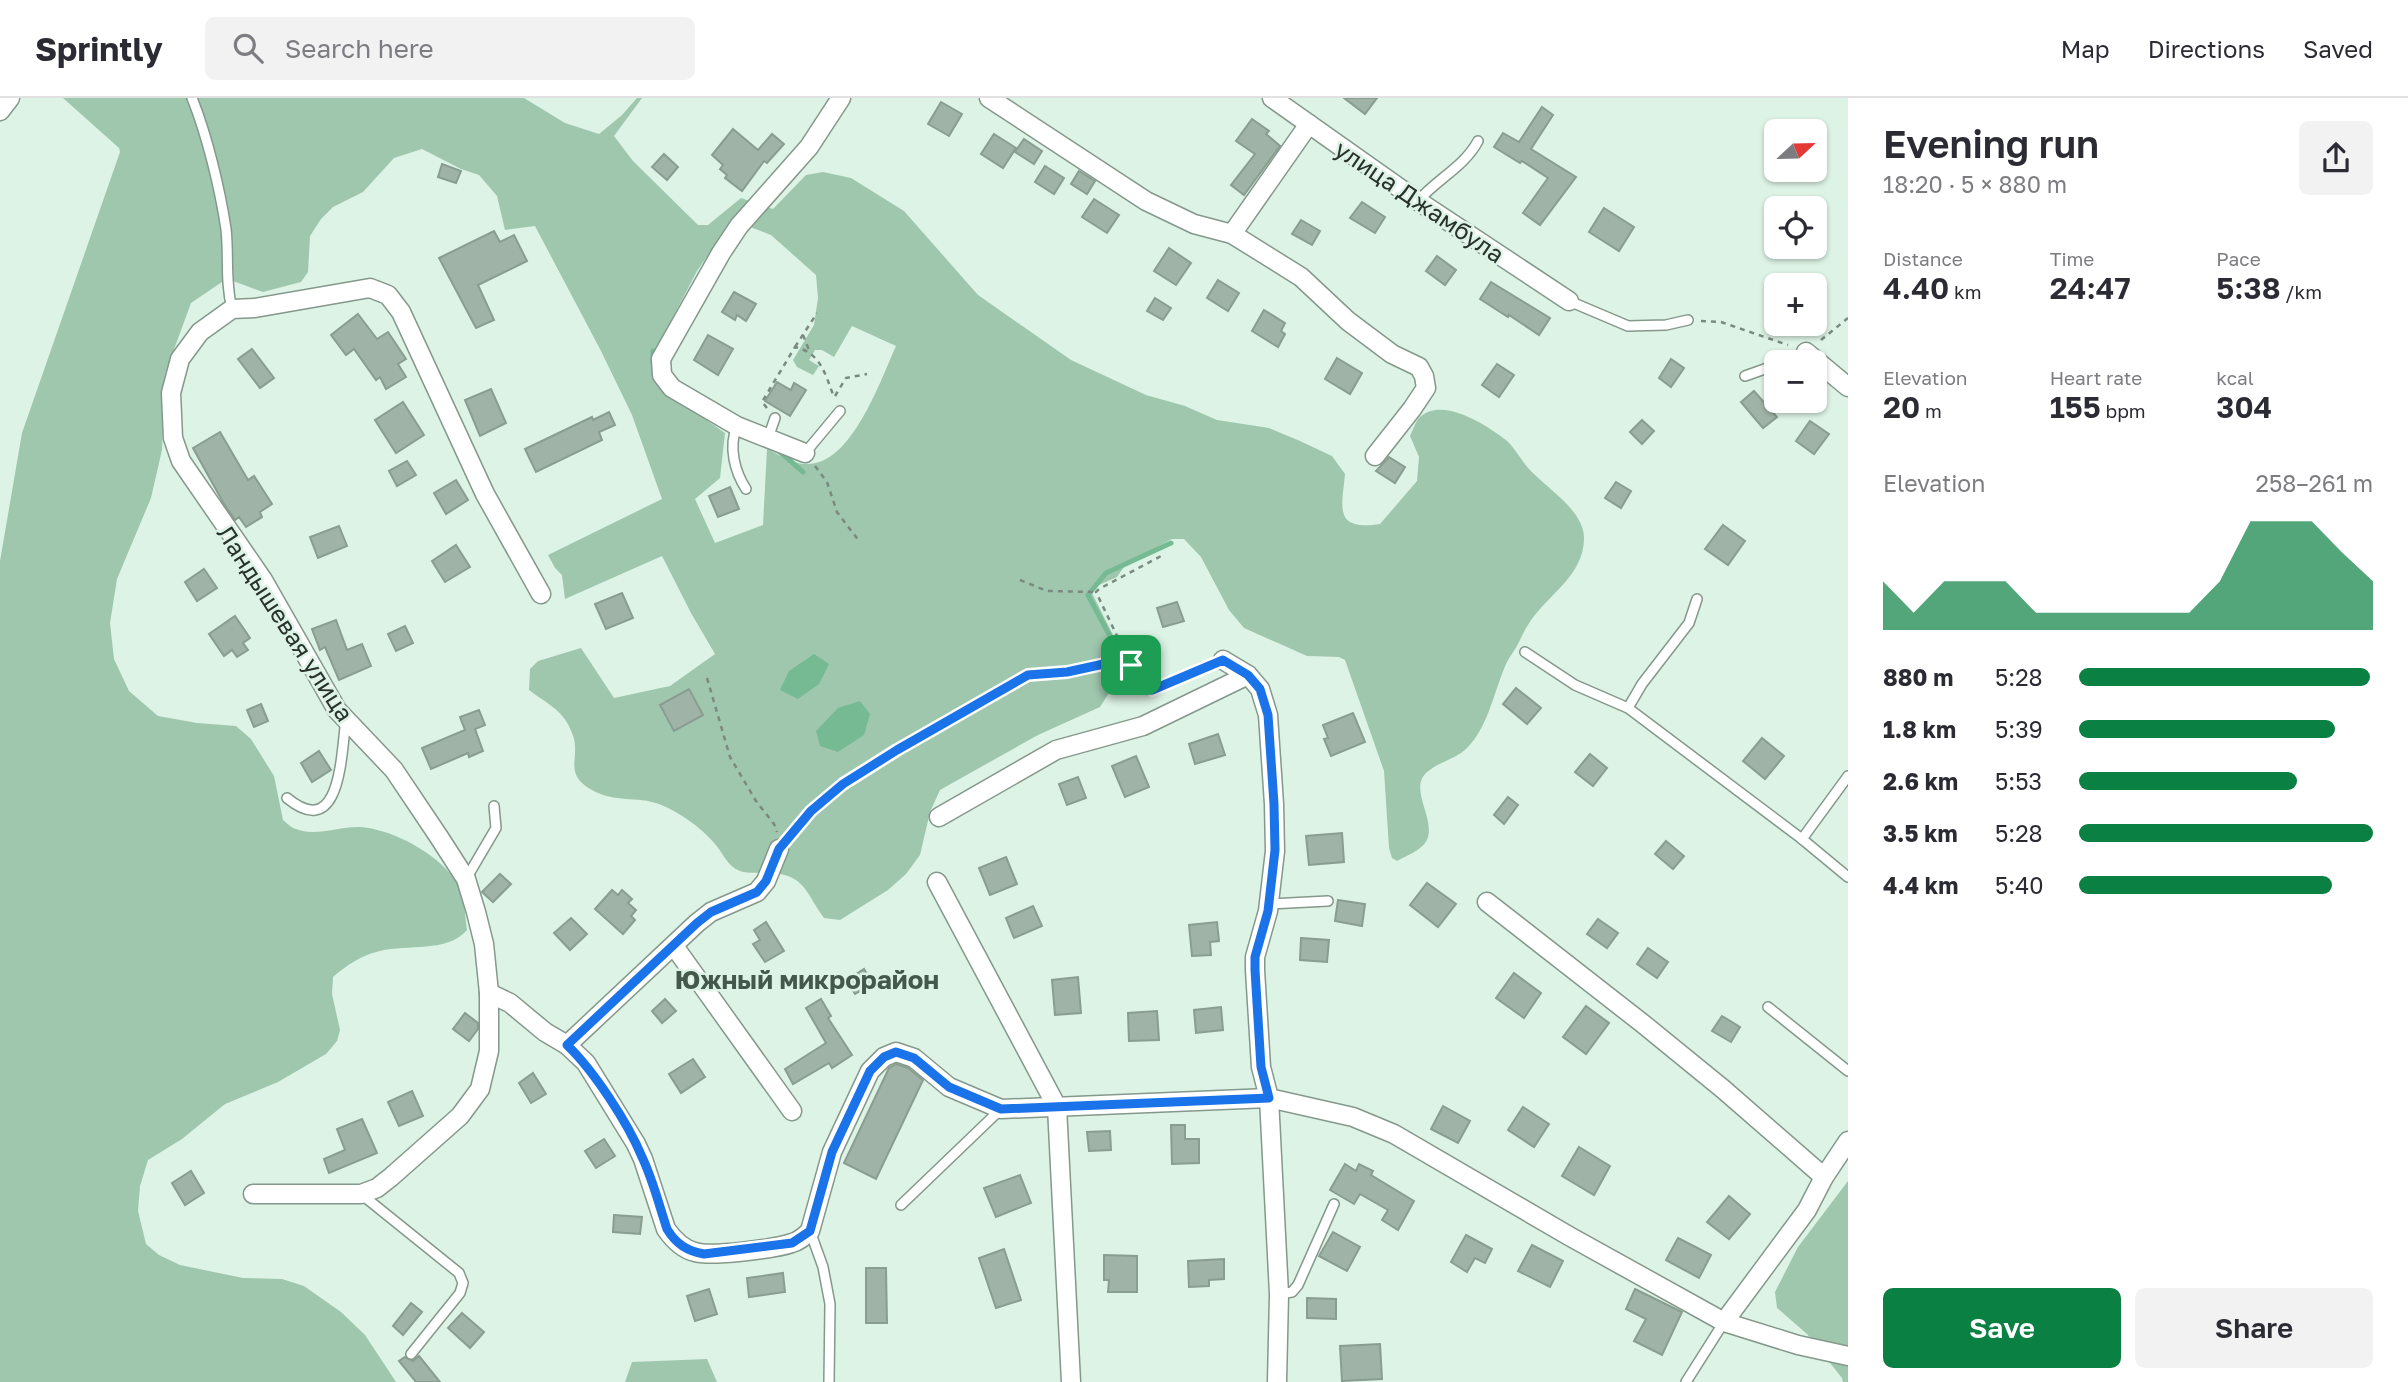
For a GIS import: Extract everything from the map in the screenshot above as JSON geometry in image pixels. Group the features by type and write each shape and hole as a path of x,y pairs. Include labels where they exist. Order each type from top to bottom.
{"street":[{"path":"0,111 10,98"},
{"path":"805,453 737,426 672,388 659,366 721,253 739,226 809,148 841,98"},
{"path":"989,98 1146,201 1194,224 1233,234 1301,277 1348,321 1392,354 1419,368 1426,388 1375,456"},
{"name":"улица Джамбула","path":"1272,98 1418,201 1569,302"},
{"path":"1233,234 1309,124"},
{"path":"232,309 255,308 370,288 388,295 401,312 485,494 541,594"},
{"name":"Ландышевая улица","path":"232,309 200,332 180,359 171,393 173,438 181,461 263,580 337,710 394,770 466,879 484,944 489,993 489,1051 480,1089 460,1116 391,1177 377,1188 361,1194 253,1194"},
{"path":"1827,370 1848,387"},
{"path":"1223,660 1248,675 1260,689 1268,715 1275,850 1266,922 1255,957 1255,970 1261,1067 1269,1098 1279,1294 1277,1382"},
{"path":"939,817 1056,750 1143,726 1248,675"},
{"path":"567,1045 697,923 711,912 757,892 766,881 779,849"},
{"path":"937,882 1057,1107 1071,1382"},
{"path":"1487,902 1672,1048 1824,1177"},
{"path":"674,946 792,1111"},
{"path":"489,993 510,1003 545,1032 567,1045 586,1063 636,1144 667,1229 673,1239 693,1252 704,1254 740,1251 792,1243 810,1231 832,1152 870,1071 884,1057 896,1052 914,1058 949,1087 1001,1109 1269,1098 1353,1117 1394,1134 1724,1322 1798,1345 1848,1356"},
{"path":"1724,1322 1807,1210 1824,1177 1848,1141"}],"lane":[{"path":"192,98 222,207 226,231 227,290 232,309"},
{"path":"1418,201 1431,185 1469,155 1478,141"},
{"path":"1569,302 1628,326 1666,325 1688,320"},
{"path":"1745,376 1764,369"},
{"path":"805,453 840,411"},
{"path":"768,438 775,418"},
{"path":"737,426 733,450 737,475 746,489"},
{"path":"1628,708 1642,684 1689,623 1697,599"},
{"path":"1525,652 1575,685 1628,708 1802,839 1848,877"},
{"path":"286,798 299,808 308,810 319,808 331,799 339,782 346,720"},
{"path":"1802,839 1848,776"},
{"path":"466,879 496,828 494,806"},
{"path":"1268,904 1328,901"},
{"path":"1768,1007 1848,1071"},
{"path":"901,1205 1001,1109"},
{"path":"361,1194 459,1273 463,1283 460,1293 411,1354"},
{"path":"1279,1294 1292,1293 1298,1285 1335,1204"},
{"path":"810,1231 831,1304 829,1382"},
{"path":"1686,1382 1724,1322"}],"path":[{"path":"775,418 762,402 817,313"},
{"path":"1808,350 1848,318"},
{"path":"1688,320 1721,322 1801,350"},
{"path":"803,335 808,350 821,365 834,397"},
{"path":"795,347 808,350"},
{"path":"846,378 867,374"},
{"path":"805,453 827,482 837,512 859,541"},
{"path":"1020,580 1047,591 1097,592 1163,555"},
{"path":"1097,592 1131,665 1152,690 1223,660"},
{"path":"779,849 811,811 843,784 1028,675 1067,672 1113,662 1131,665"},
{"path":"707,677 730,757 756,801 774,824 779,849"}],"shaded area":[{"path":"63,98 524,98 565,123 599,134 637,98 642,98 614,136 633,161 698,225 708,225 741,198 773,209 806,175 823,172 851,178 904,211 978,295 1071,360 1146,395 1185,406 1217,420 1269,428 1332,456 1345,474 1342,506 1347,520 1354,524 1380,524 1417,481 1419,457 1410,436 1420,417 1429,411 1452,411 1498,434 1509,443 1529,469 1563,500 1578,518 1582,528 1582,552 1571,575 1525,630 1507,662 1486,719 1475,739 1463,752 1426,773 1420,788 1428,823 1427,840 1418,850 1397,861 1392,858 1389,848 1384,771 1345,660 1339,657 1307,656 1244,628 1229,610 1201,557 1184,539 1172,539 1126,564 1117,577 1090,589 1113,635 1123,671 1100,707 1038,735 940,790 930,812 920,855 906,874 888,890 840,920 824,918 798,882 783,875 736,869 703,832 674,811 651,802 601,794 578,779 574,766 574,739 568,724 555,709 529,690 530,669 538,661 581,648 614,698 670,686 715,654 662,556 565,599 562,575 548,555 662,499 632,415 535,226 505,230 497,196 479,175 422,149 394,158 363,192 333,207 321,219 310,236 308,272 301,282 263,292 233,281 222,282 191,303 165,374 162,450 151,498 117,579 110,623 114,659 129,691 158,716 236,726 251,739 274,776 283,820 291,827 319,832 360,827 389,833 433,857 455,880 461,892 467,930 459,937 438,945 373,953 338,973 333,977 332,994 340,1030 337,1041 326,1054 278,1082 225,1104 182,1139 148,1160 140,1186 138,1211 146,1244 159,1255 180,1265 243,1278 282,1279 304,1286 341,1312 365,1335 396,1382 0,1382 0,561 22,433 120,152 119,148","holes":["740,223 771,235 816,275 818,298 814,325 793,360 797,367 813,375 819,366 809,360 815,350 822,350 834,357 852,326 896,346 863,417 838,450 824,460 803,464 767,449 763,525 715,543 695,499 720,478 725,433 661,388 657,362 661,340 697,271 727,228"]},
{"path":"814,654 829,664 819,684 798,699 780,690 789,671"},
{"path":"860,701 870,714 864,735 838,752 820,746 816,731 838,708"},
{"path":"1848,1181 1848,1382 1843,1382 1807,1334 1777,1308 1775,1292 1798,1247"},
{"path":"707,1359 717,1382 625,1382 632,1362"}],"building":[{"path":"1344,98 1377,98 1365,114"},
{"path":"941,102 962,114 949,136 928,124"},
{"path":"1542,107 1553,115 1531,149 1576,177 1540,225 1523,213 1548,178 1494,147 1503,133 1519,142"},
{"path":"1252,119 1269,131 1266,134 1280,146 1244,195 1231,185 1255,154 1236,141"},
{"path":"733,129 758,150 772,134 784,144 767,163 764,161 742,191 725,178 727,175 720,169 723,165 712,155"},
{"path":"994,134 1016,148 1003,168 981,154"},
{"path":"1024,139 1042,151 1034,164 1015,152"},
{"path":"664,154 678,167 667,180 652,167"},
{"path":"442,164 461,171 456,183 438,177"},
{"path":"1045,166 1064,178 1054,194 1035,182"},
{"path":"1079,171 1095,181 1087,194 1071,184"},
{"path":"1094,199 1119,215 1107,233 1082,217"},
{"path":"1362,202 1385,217 1375,233 1350,218"},
{"path":"1604,208 1634,227 1619,251 1589,232"},
{"path":"1301,220 1320,231 1312,245 1292,234"},
{"path":"494,231 500,242 514,235 527,261 478,285 494,320 476,328 439,258"},
{"path":"1169,248 1191,263 1176,285 1154,271"},
{"path":"1437,256 1456,270 1445,285 1426,271"},
{"path":"1218,280 1239,293 1228,311 1207,298"},
{"path":"1491,282 1550,318 1539,335 1480,299"},
{"path":"734,292 756,304 746,321 737,315 735,320 722,312"},
{"path":"1155,298 1171,308 1163,320 1147,311"},
{"path":"1264,310 1285,323 1281,331 1285,334 1278,347 1252,331"},
{"path":"358,314 377,339 388,332 406,359 398,364 406,377 386,389 380,377 376,380 354,349 346,355 331,335"},
{"path":"708,335 733,349 718,375 694,360"},
{"path":"252,349 274,378 260,388 238,359"},
{"path":"1337,358 1362,373 1350,394 1325,379"},
{"path":"1671,359 1684,368 1671,387 1659,378"},
{"path":"1497,364 1514,375 1499,397 1482,385"},
{"path":"777,382 791,390 794,383 806,390 790,416 765,401"},
{"path":"491,389 506,423 480,436 465,400"},
{"path":"1754,391 1764,402 1764,413 1773,413 1777,417 1763,428 1741,402"},
{"path":"403,402 424,435 396,453 375,420"},
{"path":"609,412 615,425 599,432 602,440 536,472 525,449 592,417 593,420"},
{"path":"1642,420 1654,431 1642,444 1630,432"},
{"path":"1810,421 1829,434 1814,454 1796,441"},
{"path":"220,432 248,480 254,476 272,504 260,512 262,517 246,527 239,517 235,520 224,504 193,448"},
{"path":"1389,457 1405,467 1395,483 1376,471"},
{"path":"407,461 416,475 397,486 389,471"},
{"path":"456,480 468,500 446,514 434,493"},
{"path":"1616,482 1631,491 1621,508 1605,498"},
{"path":"730,487 739,509 718,517 709,496"},
{"path":"1723,525 1745,541 1728,565 1705,549"},
{"path":"339,526 347,546 318,558 310,537"},
{"path":"456,545 470,567 445,582 432,561"},
{"path":"204,569 217,588 197,601 185,582"},
{"path":"622,593 633,618 606,629 595,604"},
{"path":"1177,602 1184,621 1163,627 1157,608"},
{"path":"235,616 250,638 243,643 248,650 237,657 232,650 224,656 209,634"},
{"path":"336,620 347,650 362,644 371,666 339,680 325,647 320,650 312,629"},
{"path":"405,626 413,643 396,651 388,634"},
{"path":"1516,688 1541,708 1527,724 1503,704"},
{"path":"689,689 703,715 674,731 660,705"},
{"path":"261,704 268,721 254,727 247,710"},
{"path":"479,710 485,725 475,729 483,751 469,757 468,753 431,769 422,748 465,730 460,717"},
{"path":"1353,713 1365,742 1331,756 1324,739 1328,738 1323,725"},
{"path":"1218,734 1225,755 1195,764 1189,744"},
{"path":"1762,738 1784,756 1765,779 1743,761"},
{"path":"319,751 331,770 312,782 301,763"},
{"path":"1590,754 1607,768 1593,786 1575,772"},
{"path":"1136,756 1149,787 1125,797 1112,766"},
{"path":"1078,777 1086,798 1067,805 1059,784"},
{"path":"1508,797 1518,805 1504,824 1494,815"},
{"path":"1342,833 1344,862 1309,865 1306,836"},
{"path":"1666,841 1684,856 1673,869 1655,854"},
{"path":"1006,857 1017,884 990,895 979,868"},
{"path":"500,874 511,884 493,902 482,892"},
{"path":"1427,883 1456,904 1438,927 1410,905"},
{"path":"612,890 618,895 622,890 632,899 628,903 636,910 631,916 635,920 623,934 595,909"},
{"path":"1338,900 1365,904 1362,926 1335,921"},
{"path":"1033,906 1042,926 1014,938 1006,918"},
{"path":"571,918 587,934 570,950 554,933"},
{"path":"1598,919 1618,933 1607,948 1587,934"},
{"path":"766,922 784,951 765,962 753,944 760,940 754,930"},
{"path":"1217,922 1219,941 1210,942 1211,955 1192,956 1189,925"},
{"path":"1301,938 1329,940 1327,962 1300,960"},
{"path":"1648,948 1668,962 1657,978 1637,964"},
{"path":"864,969 873,984 855,994 847,980"},
{"path":"1514,973 1541,993 1524,1018 1496,998"},
{"path":"1078,977 1081,1013 1055,1015 1052,980"},
{"path":"665,999 676,1011 662,1023 652,1011"},
{"path":"821,999 831,1016 828,1018 852,1055 832,1068 829,1063 793,1084 785,1069 826,1043 806,1008"},
{"path":"1586,1006 1609,1023 1586,1054 1563,1037"},
{"path":"1221,1007 1223,1030 1196,1033 1194,1010"},
{"path":"1157,1011 1159,1040 1129,1041 1128,1013"},
{"path":"465,1013 478,1023 478,1029 469,1041 453,1029"},
{"path":"1722,1016 1740,1027 1731,1042 1712,1031"},
{"path":"693,1059 705,1077 681,1093 669,1074"},
{"path":"896,1064 908,1068 923,1080 876,1179 844,1163 889,1068"},
{"path":"533,1073 546,1094 531,1103 519,1083"},
{"path":"412,1091 423,1116 399,1126 388,1102"},
{"path":"1443,1106 1470,1121 1458,1143 1431,1129"},
{"path":"1523,1107 1549,1124 1534,1147 1508,1130"},
{"path":"362,1119 377,1153 329,1173 324,1159 345,1150 337,1129"},
{"path":"1171,1125 1185,1125 1185,1139 1199,1139 1199,1163 1172,1164"},
{"path":"1110,1131 1111,1150 1089,1151 1087,1132"},
{"path":"604,1139 615,1156 596,1168 585,1151"},
{"path":"1579,1147 1610,1166 1594,1195 1562,1176"},
{"path":"1345,1164 1356,1171 1359,1164 1373,1171 1371,1175 1414,1201 1398,1230 1382,1220 1388,1210 1360,1194 1354,1204 1330,1190"},
{"path":"191,1171 204,1193 185,1205 172,1183"},
{"path":"1020,1175 1031,1203 996,1217 984,1188"},
{"path":"1729,1196 1750,1214 1729,1239 1707,1222"},
{"path":"614,1215 642,1217 640,1234 613,1232"},
{"path":"1333,1232 1360,1247 1347,1271 1319,1256"},
{"path":"1466,1235 1492,1249 1485,1263 1475,1258 1467,1272 1451,1262"},
{"path":"1678,1238 1711,1255 1699,1278 1666,1260"},
{"path":"1532,1245 1563,1261 1550,1287 1518,1271"},
{"path":"1004,1249 1021,1300 996,1308 979,1258"},
{"path":"1104,1255 1137,1256 1137,1292 1108,1292 1109,1280 1104,1280"},
{"path":"1224,1259 1224,1279 1209,1280 1209,1286 1189,1287 1188,1261"},
{"path":"866,1268 886,1268 887,1323 866,1323"},
{"path":"783,1273 785,1292 749,1297 747,1278"},
{"path":"709,1289 717,1314 695,1321 687,1296"},
{"path":"1635,1289 1682,1312 1662,1355 1634,1341 1646,1319 1626,1309"},
{"path":"1307,1298 1336,1299 1336,1319 1307,1318"},
{"path":"411,1303 422,1312 403,1335 393,1326"},
{"path":"462,1313 484,1332 470,1348 448,1328"},
{"path":"1380,1344 1382,1379 1342,1381 1340,1346"},
{"path":"419,1356 440,1382 416,1382 399,1361 405,1357 413,1361"}],"waterway":[{"path":"653,351 653,363"},
{"path":"779,451 803,472"},
{"path":"1148,693 1136,685 1088,595 1106,573 1171,543"}],"district":[{"name":"Южный микрорайон","path":"807,979"}],"route":[{"path":"1223,660 1248,675 1260,689 1266,704 1275,850 1268,911 1255,957 1255,970 1261,1067 1269,1098 1001,1109 949,1087 914,1058 896,1052 884,1057 870,1071 832,1152 810,1231 804,1237 792,1243 704,1254 683,1247 673,1239 667,1229 636,1144 586,1063 567,1045 697,923 711,912 757,892 766,881 779,849 811,811 843,784 1028,675 1067,672 1113,662 1131,665 1152,690 1223,660"}]}
